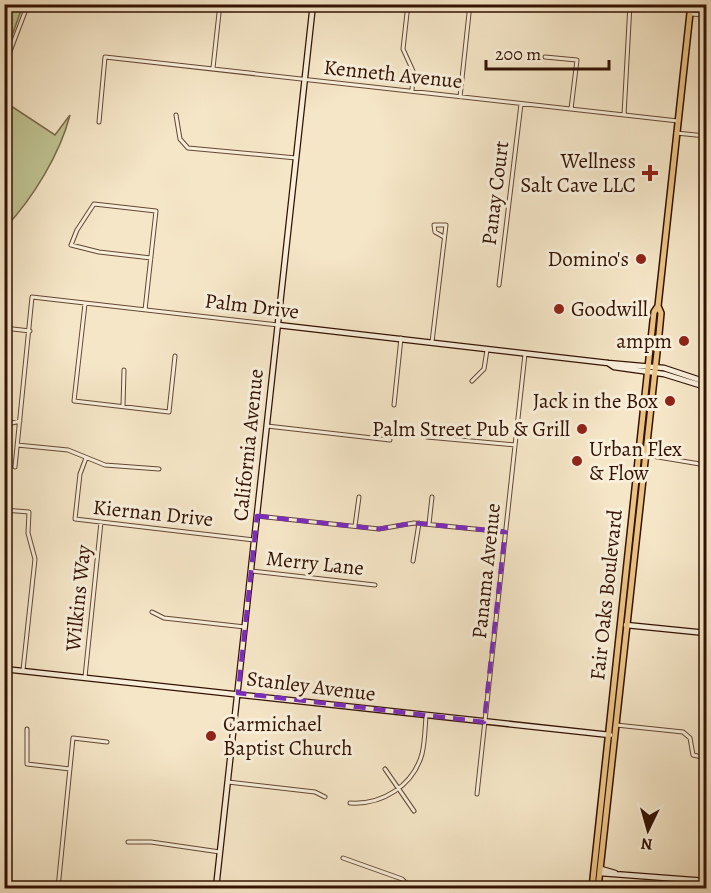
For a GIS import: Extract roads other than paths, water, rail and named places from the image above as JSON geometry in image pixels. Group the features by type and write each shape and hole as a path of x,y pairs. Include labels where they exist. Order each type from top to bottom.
{"main road":[{"name":"Fair Oaks Boulevard","path":"598,888 639,447 661,313 658,306 691,4"},
{"name":"Fair Oaks Boulevard","path":"622,625 645,455 651,369"},
{"path":"639,447 640,497"},
{"name":"Fair Oaks Boulevard","path":"592,888 611,735"},
{"path":"599,822 601,831 597,867 600,871"}],"street":[{"path":"4,68 28,4"},
{"path":"213,69 220,4"},
{"name":"California Avenue","path":"216,888 313,4"},
{"path":"408,4 403,49 413,70 412,91"},
{"path":"460,97 470,4"},
{"path":"624,115 630,4"},
{"path":"690,14 706,15"},
{"name":"Kenneth Avenue","path":"99,122 105,57 678,121"},
{"path":"545,57 577,60 571,109"},
{"name":"Panay Court","path":"499,285 521,104"},
{"path":"176,115 180,139 188,148 296,158"},
{"path":"676,133 706,136"},
{"path":"145,310 151,258 156,210 94,204 77,230 71,245 99,252 151,258"},
{"path":"432,342 446,225 434,225 435,232 444,237"},
{"name":"Palm Drive","path":"15,466 32,297 487,348 608,363 614,367 651,369"},
{"path":"85,304 74,401 169,412 175,356"},
{"path":"4,328 30,331"},
{"path":"394,405 401,339"},
{"path":"472,381 484,369 487,348"},
{"name":"Panama Avenue","path":"477,794 525,353"},
{"path":"651,369 706,381"},
{"path":"651,369 706,387"},
{"path":"123,406 124,370"},
{"path":"4,425 20,421"},
{"path":"267,426 390,440"},
{"path":"427,437 515,445"},
{"path":"17,445 68,450 112,466 159,468"},
{"path":"645,455 706,465"},
{"name":"Kiernan Drive","path":"86,458 80,474 75,519 254,540"},
{"path":"355,526 359,497"},
{"path":"429,524 432,497"},
{"path":"4,510 29,512 28,533 34,559 23,670"},
{"path":"257,516 382,529 419,523 505,532"},
{"name":"Wilkins Way","path":"85,677 101,522"},
{"path":"413,561 419,523"},
{"name":"Merry Lane","path":"251,571 375,585"},
{"path":"152,612 164,618 245,627"},
{"path":"622,625 706,633"},
{"name":"Stanley Avenue","path":"4,669 611,735"},
{"path":"350,803 378,800 399,789 409,778 419,760 426,716"},
{"path":"612,724 683,732 690,738 693,755 706,758"},
{"path":"27,729 27,764 70,769"},
{"path":"58,888 73,738 107,742"},
{"path":"385,769 414,811"},
{"path":"228,782 315,792 325,797"},
{"path":"128,842 151,842 220,852"},
{"path":"343,858 402,879 412,888"},
{"path":"600,871 706,881 706,888"}],"place":[{"name":"Wellness Salt Cave LLC","path":"650,173"},
{"name":"Domino's","path":"641,259"},
{"name":"Goodwill","path":"559,309"},
{"name":"ampm","path":"684,341"},
{"name":"Jack in the Box","path":"670,401"},
{"name":"Palm Street Pub & Grill","path":"582,429"},
{"name":"Urban Flex & Flow","path":"577,461"},
{"name":"Carmichael Baptist Church","path":"211,736"}]}
